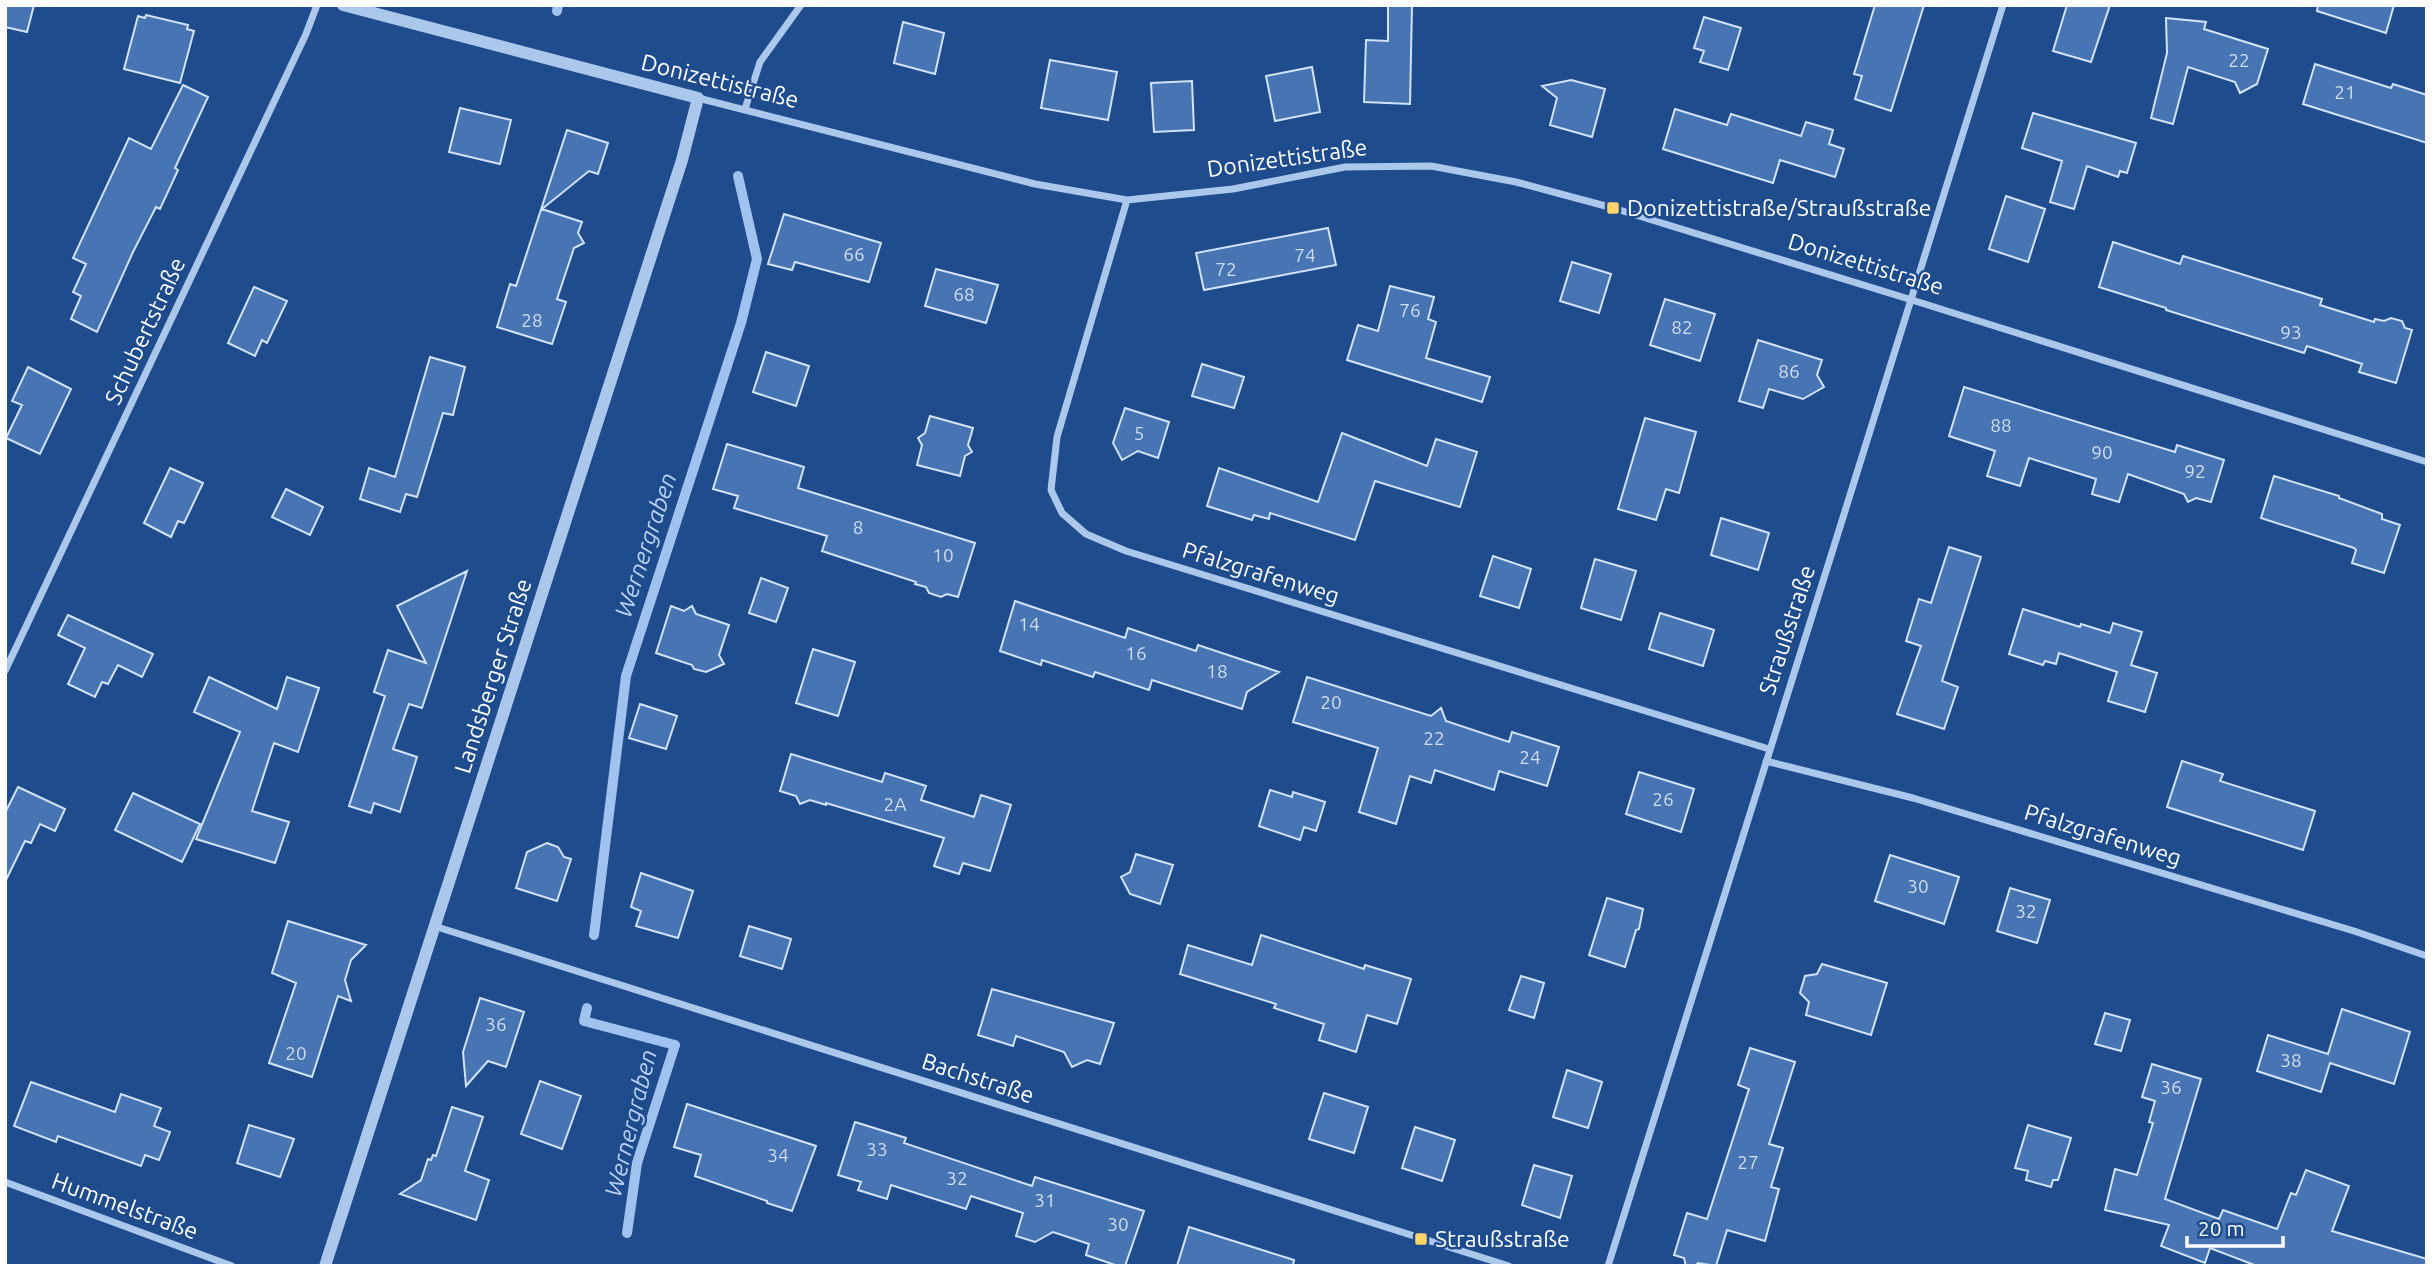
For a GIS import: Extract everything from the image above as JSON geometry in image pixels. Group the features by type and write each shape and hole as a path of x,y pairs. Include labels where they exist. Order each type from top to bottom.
{"street":[{"name":"Schubertstraße","path":"5,671 317,5"},
{"name":"Donizettistraße","path":"343,5 1035,184 1127,200 1233,189 1345,167 1431,166 1516,182 1613,208 1912,299 2427,462"},
{"path":"744,109 760,62 801,5"},
{"name":"Straußstraße","path":"1608,1266 2003,5"},
{"name":"Landsberger Straße","path":"324,1266 677,173 698,98"},
{"name":"Pfalzgrafenweg","path":"1127,200 1057,437 1051,490 1062,513 1087,534 1126,551 1769,749"},
{"name":"Pfalzgrafenweg","path":"1766,761 1926,802 2354,931 2427,956"},
{"name":"Bachstraße","path":"434,926 1509,1266"},
{"name":"Hummelstraße","path":"5,1182 232,1266"}],"building":[{"path":"5,5 34,5 27,32 5,27"},
{"path":"1388,5 1412,5 1410,104 1364,102 1366,40 1388,41"},
{"path":"1875,5 1924,5 1891,111 1855,99 1862,76 1854,74"},
{"path":"2067,5 2110,5 2091,62 2053,51"},
{"path":"2318,5 2394,5 2386,33 2317,11"},
{"path":"146,15 188,25 187,29 194,31 180,83 124,69 138,16 145,18"},
{"path":"1704,17 1741,28 1728,70 1700,62 1704,51 1694,48"},
{"path":"2166,18 2206,22 2204,29 2268,49 2257,84 2240,93 2235,82 2188,67 2173,124 2151,118 2167,53"},
{"path":"903,22 944,33 935,74 894,63"},
{"path":"1050,60 1117,72 1108,120 1041,108"},
{"path":"2315,64 2391,88 2393,84 2427,95 2427,143 2303,104"},
{"path":"1312,67 1320,112 1275,121 1266,76"},
{"path":"1571,80 1605,89 1592,137 1550,125 1557,98 1542,86"},
{"path":"1192,81 1194,130 1154,132 1151,83"},
{"path":"183,85 208,97 175,168 178,170 160,209 156,207 97,332 71,319 81,296 73,292 86,264 73,258 129,138 151,149"},
{"path":"460,108 511,120 500,164 449,152"},
{"path":"1675,109 1727,125 1731,114 1801,136 1806,122 1833,130 1829,144 1844,149 1835,177 1780,160 1773,183 1663,149"},
{"path":"2033,113 2136,143 2127,173 2120,171 2118,177 2087,166 2074,209 2050,202 2062,161 2022,148"},
{"path":"567,130 608,143 598,174 589,171 542,209 582,222 578,233 584,243 574,248 557,299 566,302 552,344 497,327 510,284 516,286"},
{"path":"2006,196 2045,209 2028,262 1989,249"},
{"path":"784,214 881,243 869,282 795,262 792,270 768,264"},
{"path":"1328,228 1336,265 1204,290 1196,253"},
{"path":"2113,242 2180,264 2183,256 2322,299 2320,305 2374,322 2375,319 2384,321 2391,318 2402,321 2405,328 2412,330 2396,383 2359,372 2362,364 2307,346 2304,353 2099,287"},
{"path":"1572,262 1611,274 1599,313 1560,301"},
{"path":"936,269 998,285 986,323 925,306"},
{"path":"1390,286 1434,297 1428,319 1436,322 1426,358 1490,377 1482,402 1347,360 1358,325 1378,331"},
{"path":"254,287 287,301 267,343 262,340 255,356 228,343"},
{"path":"1665,299 1715,314 1700,361 1650,345"},
{"path":"1758,340 1822,360 1817,375 1824,387 1803,399 1769,389 1763,408 1739,401"},
{"path":"766,352 809,366 796,406 753,392"},
{"path":"430,357 465,367 453,415 443,413 417,497 406,494 400,512 360,499 369,468 395,477"},
{"path":"1202,364 1244,377 1234,408 1192,396"},
{"path":"28,367 71,389 40,454 6,438 22,405 12,401"},
{"path":"1964,387 2175,452 2177,445 2224,460 2211,502 2196,498 2188,502 2184,494 2128,474 2119,502 2092,494 2096,479 2029,458 2020,486 1987,476 1995,451 1949,436"},
{"path":"1125,408 1169,422 1158,458 1138,451 1122,460 1113,443"},
{"path":"930,416 973,428 968,445 972,452 965,456 960,476 917,465 922,445 918,438 925,433"},
{"path":"1645,418 1696,432 1679,493 1666,489 1656,520 1618,509"},
{"path":"1342,433 1427,466 1436,439 1477,452 1460,507 1375,481 1355,540 1270,513 1269,519 1254,515 1252,520 1207,506 1219,468 1318,502"},
{"path":"727,444 804,467 798,488 975,543 958,597 947,594 941,597 929,593 926,587 915,584 916,582 822,551 827,536 734,508 738,496 713,489"},
{"path":"170,468 203,483 184,523 178,521 171,537 144,523"},
{"path":"2274,476 2339,496 2382,514 2382,519 2400,525 2384,573 2352,563 2356,550 2354,548 2261,518"},
{"path":"286,489 323,507 310,535 272,517"},
{"path":"1721,518 1769,533 1758,570 1711,555"},
{"path":"1949,547 1981,557 1942,681 1958,687 1944,729 1897,714 1921,646 1906,641 1919,599 1931,603"},
{"path":"1493,556 1531,569 1519,608 1480,596"},
{"path":"1595,559 1636,571 1621,620 1581,608"},
{"path":"467,571 422,708 409,704 393,749 417,757 400,812 374,803 371,813 349,806 385,696 374,692 388,650 426,663 397,606"},
{"path":"761,578 788,588 776,622 749,613"},
{"path":"1015,601 1125,638 1128,628 1196,651 1198,645 1279,672 1247,692 1242,709 1152,680 1149,690 1095,672 1093,677 1042,660 1041,665 1000,651"},
{"path":"671,606 684,611 692,606 696,614 729,625 719,655 724,664 706,672 656,653"},
{"path":"2023,609 2080,627 2081,624 2110,633 2113,623 2142,632 2131,665 2157,673 2145,712 2108,701 2117,672 2059,653 2056,664 2045,661 2043,665 2009,654"},
{"path":"1660,613 1714,630 1703,666 1649,649"},
{"path":"68,615 153,654 142,677 118,665 108,684 102,682 95,697 68,684 85,648 58,635"},
{"path":"813,649 855,662 838,716 796,703"},
{"path":"209,677 277,709 287,677 319,688 298,752 274,743 252,811 289,822 275,863 196,839 240,732 194,712"},
{"path":"1307,677 1431,716 1441,708 1446,721 1509,742 1512,732 1559,747 1547,786 1499,771 1494,790 1435,770 1431,783 1410,776 1396,824 1359,812 1378,748 1293,722"},
{"path":"640,704 677,716 666,749 629,738"},
{"path":"791,754 882,782 885,773 926,786 921,800 974,817 981,795 1011,805 990,871 963,863 959,874 934,866 944,838 826,803 810,800 800,804 796,796 780,791"},
{"path":"2182,761 2223,774 2220,781 2315,811 2303,850 2167,807"},
{"path":"1639,772 1694,789 1681,832 1626,814"},
{"path":"18,787 65,809 55,831 40,824 31,843 25,841 5,882 5,813"},
{"path":"1270,790 1292,797 1293,792 1325,802 1316,831 1304,827 1300,840 1259,826"},
{"path":"133,793 200,824 182,862 115,830"},
{"path":"547,843 558,847 564,857 571,859 557,901 516,888 527,852"},
{"path":"1136,854 1173,865 1160,904 1130,894 1121,877 1130,872"},
{"path":"1890,855 1959,877 1944,924 1875,901"},
{"path":"641,873 693,891 678,938 636,926 641,911 631,907"},
{"path":"2010,888 2050,900 2037,943 1997,931"},
{"path":"1607,898 1643,909 1639,929 1636,930 1625,967 1589,955"},
{"path":"288,921 366,945 351,960 345,980 351,1001 338,996 312,1077 269,1063 296,983 272,973"},
{"path":"749,926 791,939 782,969 740,956"},
{"path":"1261,935 1364,969 1365,965 1411,979 1397,1024 1367,1015 1356,1052 1319,1040 1324,1024 1274,1008 1276,1004 1180,974 1188,945 1252,965"},
{"path":"1822,964 1887,983 1871,1035 1806,1015 1809,1002 1800,993 1805,976 1817,974"},
{"path":"1521,976 1544,983 1534,1018 1509,1010"},
{"path":"992,989 1114,1023 1100,1064 1087,1060 1072,1067 1064,1052 1016,1036 1013,1046 978,1035"},
{"path":"480,998 524,1012 506,1067 488,1061 466,1086 463,1052"},
{"path":"2342,1009 2410,1032 2394,1084 2330,1063 2321,1092 2257,1071 2268,1035 2328,1054"},
{"path":"2105,1013 2130,1020 2121,1051 2095,1044"},
{"path":"1750,1048 1795,1062 1769,1144 1783,1148 1771,1187 1779,1189 1765,1241 1727,1230 1716,1266 1698,1263 1695,1266 1686,1266 1684,1258 1674,1255 1687,1213 1707,1219 1749,1089 1738,1085"},
{"path":"2152,1064 2201,1079 2165,1199 2219,1219 2223,1210 2277,1229 2291,1193 2296,1195 2306,1170 2349,1186 2332,1231 2427,1259 2426,1266 2257,1266 2210,1248 2205,1263 2161,1246 2169,1225 2105,1210 2115,1169 2137,1175 2153,1123 2149,1122 2155,1101 2142,1097"},
{"path":"1567,1070 1602,1082 1588,1128 1553,1117"},
{"path":"540,1081 581,1096 562,1149 521,1134"},
{"path":"31,1082 115,1112 121,1094 161,1108 154,1126 170,1132 159,1160 145,1155 141,1166 58,1136 56,1142 14,1126"},
{"path":"1324,1093 1368,1107 1354,1153 1309,1139"},
{"path":"687,1104 816,1146 792,1211 695,1176 701,1155 674,1147"},
{"path":"452,1107 483,1117 465,1171 489,1180 476,1220 400,1194 421,1180 428,1159 436,1156"},
{"path":"855,1122 906,1138 904,1143 1032,1186 1035,1177 1144,1211 1125,1266 1086,1255 1089,1244 1053,1232 1035,1242 1016,1236 1023,1213 971,1196 966,1209 891,1185 887,1199 858,1190 861,1182 838,1175"},
{"path":"249,1125 294,1139 280,1177 237,1163"},
{"path":"2028,1125 2071,1138 2058,1180 2053,1180 2051,1187 2026,1180 2028,1171 2015,1168"},
{"path":"1415,1127 1455,1140 1442,1181 1402,1168"},
{"path":"1534,1165 1572,1176 1560,1218 1522,1205"},
{"path":"1189,1227 1294,1260 1293,1266 1177,1266"}],"waterway":[{"name":"Wernergraben","path":"557,11 558,5"},
{"name":"Wernergraben","path":"594,935 626,676 741,323 757,259 738,176"},
{"name":"Wernergraben","path":"587,1008 584,1021 675,1045 637,1163 627,1233"}],"place":[{"name":"Donizettistraße/Straußstraße","path":"1613,208"},
{"name":"Straußstraße","path":"1421,1239"}]}
